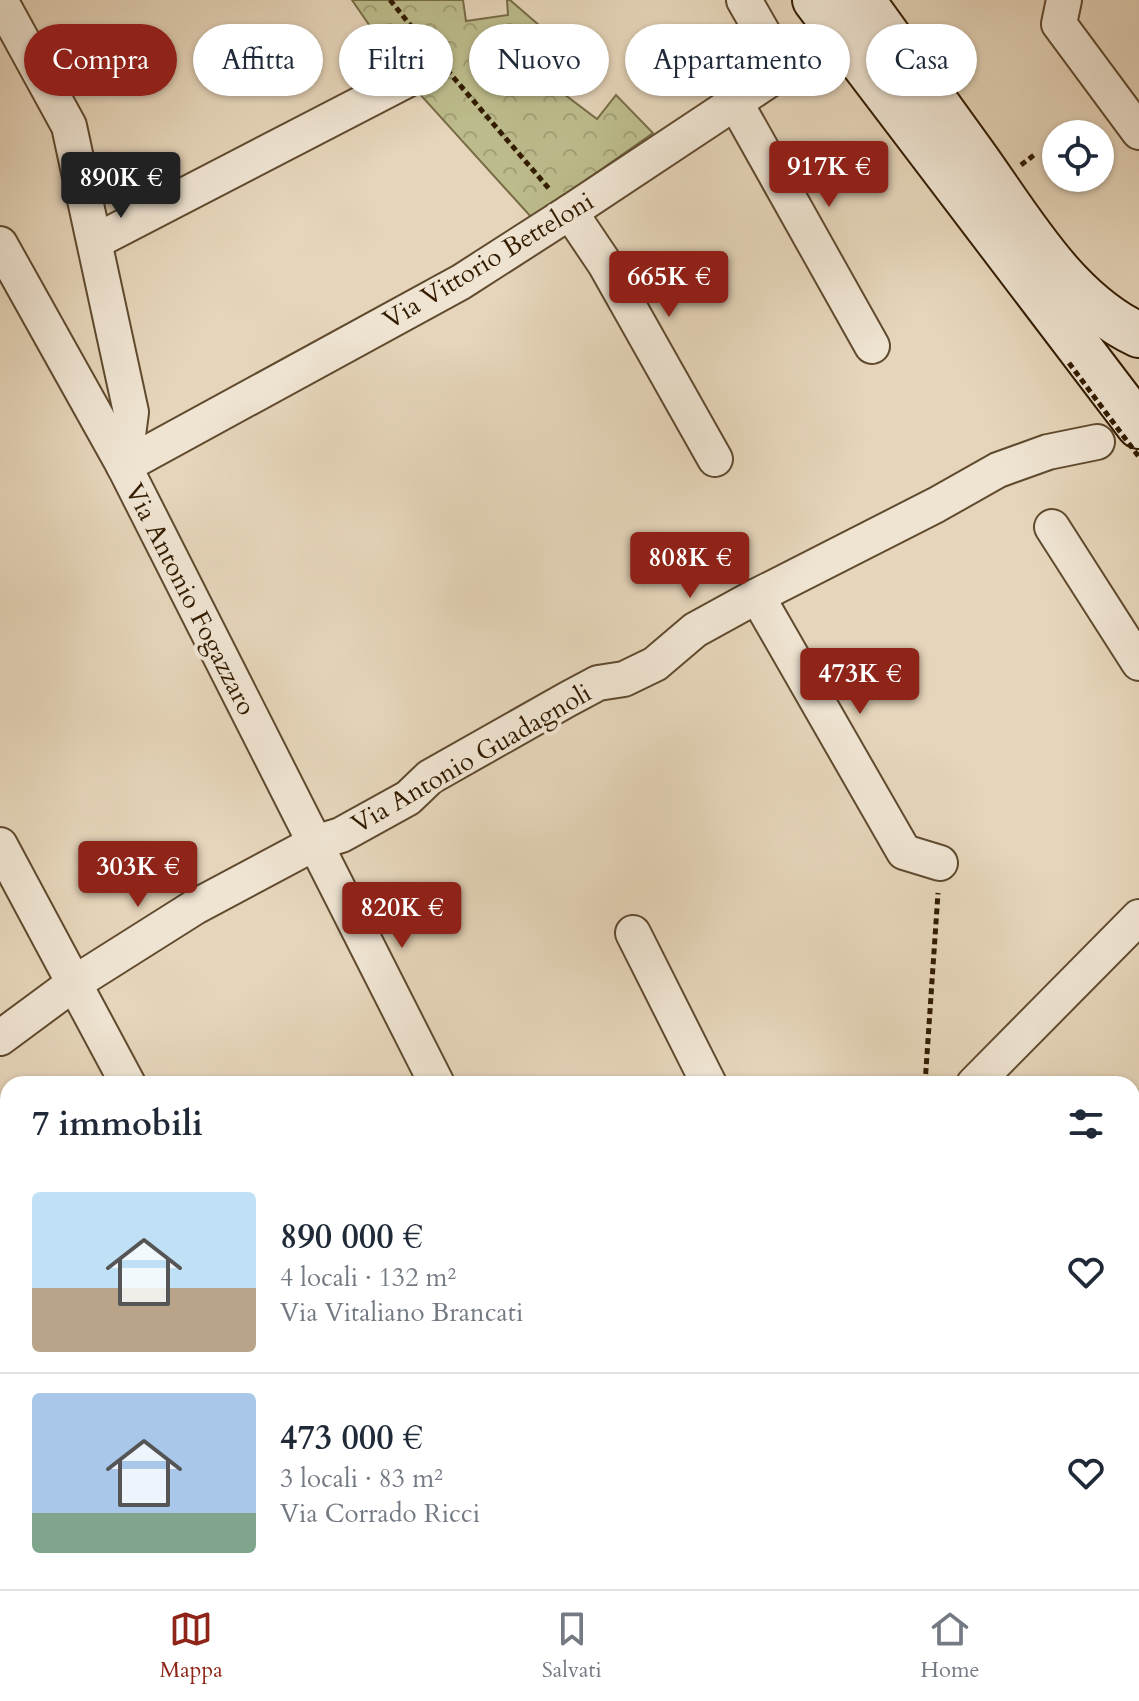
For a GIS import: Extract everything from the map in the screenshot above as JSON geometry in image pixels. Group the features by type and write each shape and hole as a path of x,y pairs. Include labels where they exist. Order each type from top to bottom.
{"main road":[{"path":"815,0 852,18 1048,259 1089,303 1121,327 1139,335"},
{"path":"852,18 1043,298 1075,357 1139,426"}],"street":[{"path":"744,0 758,24"},
{"name":"Via Antonio Fogazzaro","path":"13,4 69,126 131,412 124,466 433,1076"},
{"path":"1061,12 1139,132"},
{"path":"96,241 376,96"},
{"name":"Via Vittorio Betteloni","path":"124,466 461,282 744,96"},
{"path":"735,102 872,346"},
{"path":"570,212 605,264 715,459"},
{"path":"0,244 124,466"},
{"name":"Via Antonio Guadagnoli","path":"0,1038 73,984 195,907 315,843 341,835 408,798 430,777 598,683 624,679 655,664 695,630 757,596 998,470 1048,452 1097,442"},
{"path":"1052,527 1139,663"},
{"path":"757,596 904,852 940,863"},
{"path":"0,845 124,1076"},
{"path":"982,1076 1139,917"},
{"path":"633,933 705,1076"}],"path":[{"path":"390,0 570,212"},
{"path":"1075,357 1139,457"},
{"path":"926,1076 940,863"}],"green space":[{"path":"352,0 463,0 466,21 508,15 507,0 510,0 538,24 469,24 469,96 567,96 597,119 616,95 653,133 532,218 421,96 453,96 453,24 368,24"}]}
